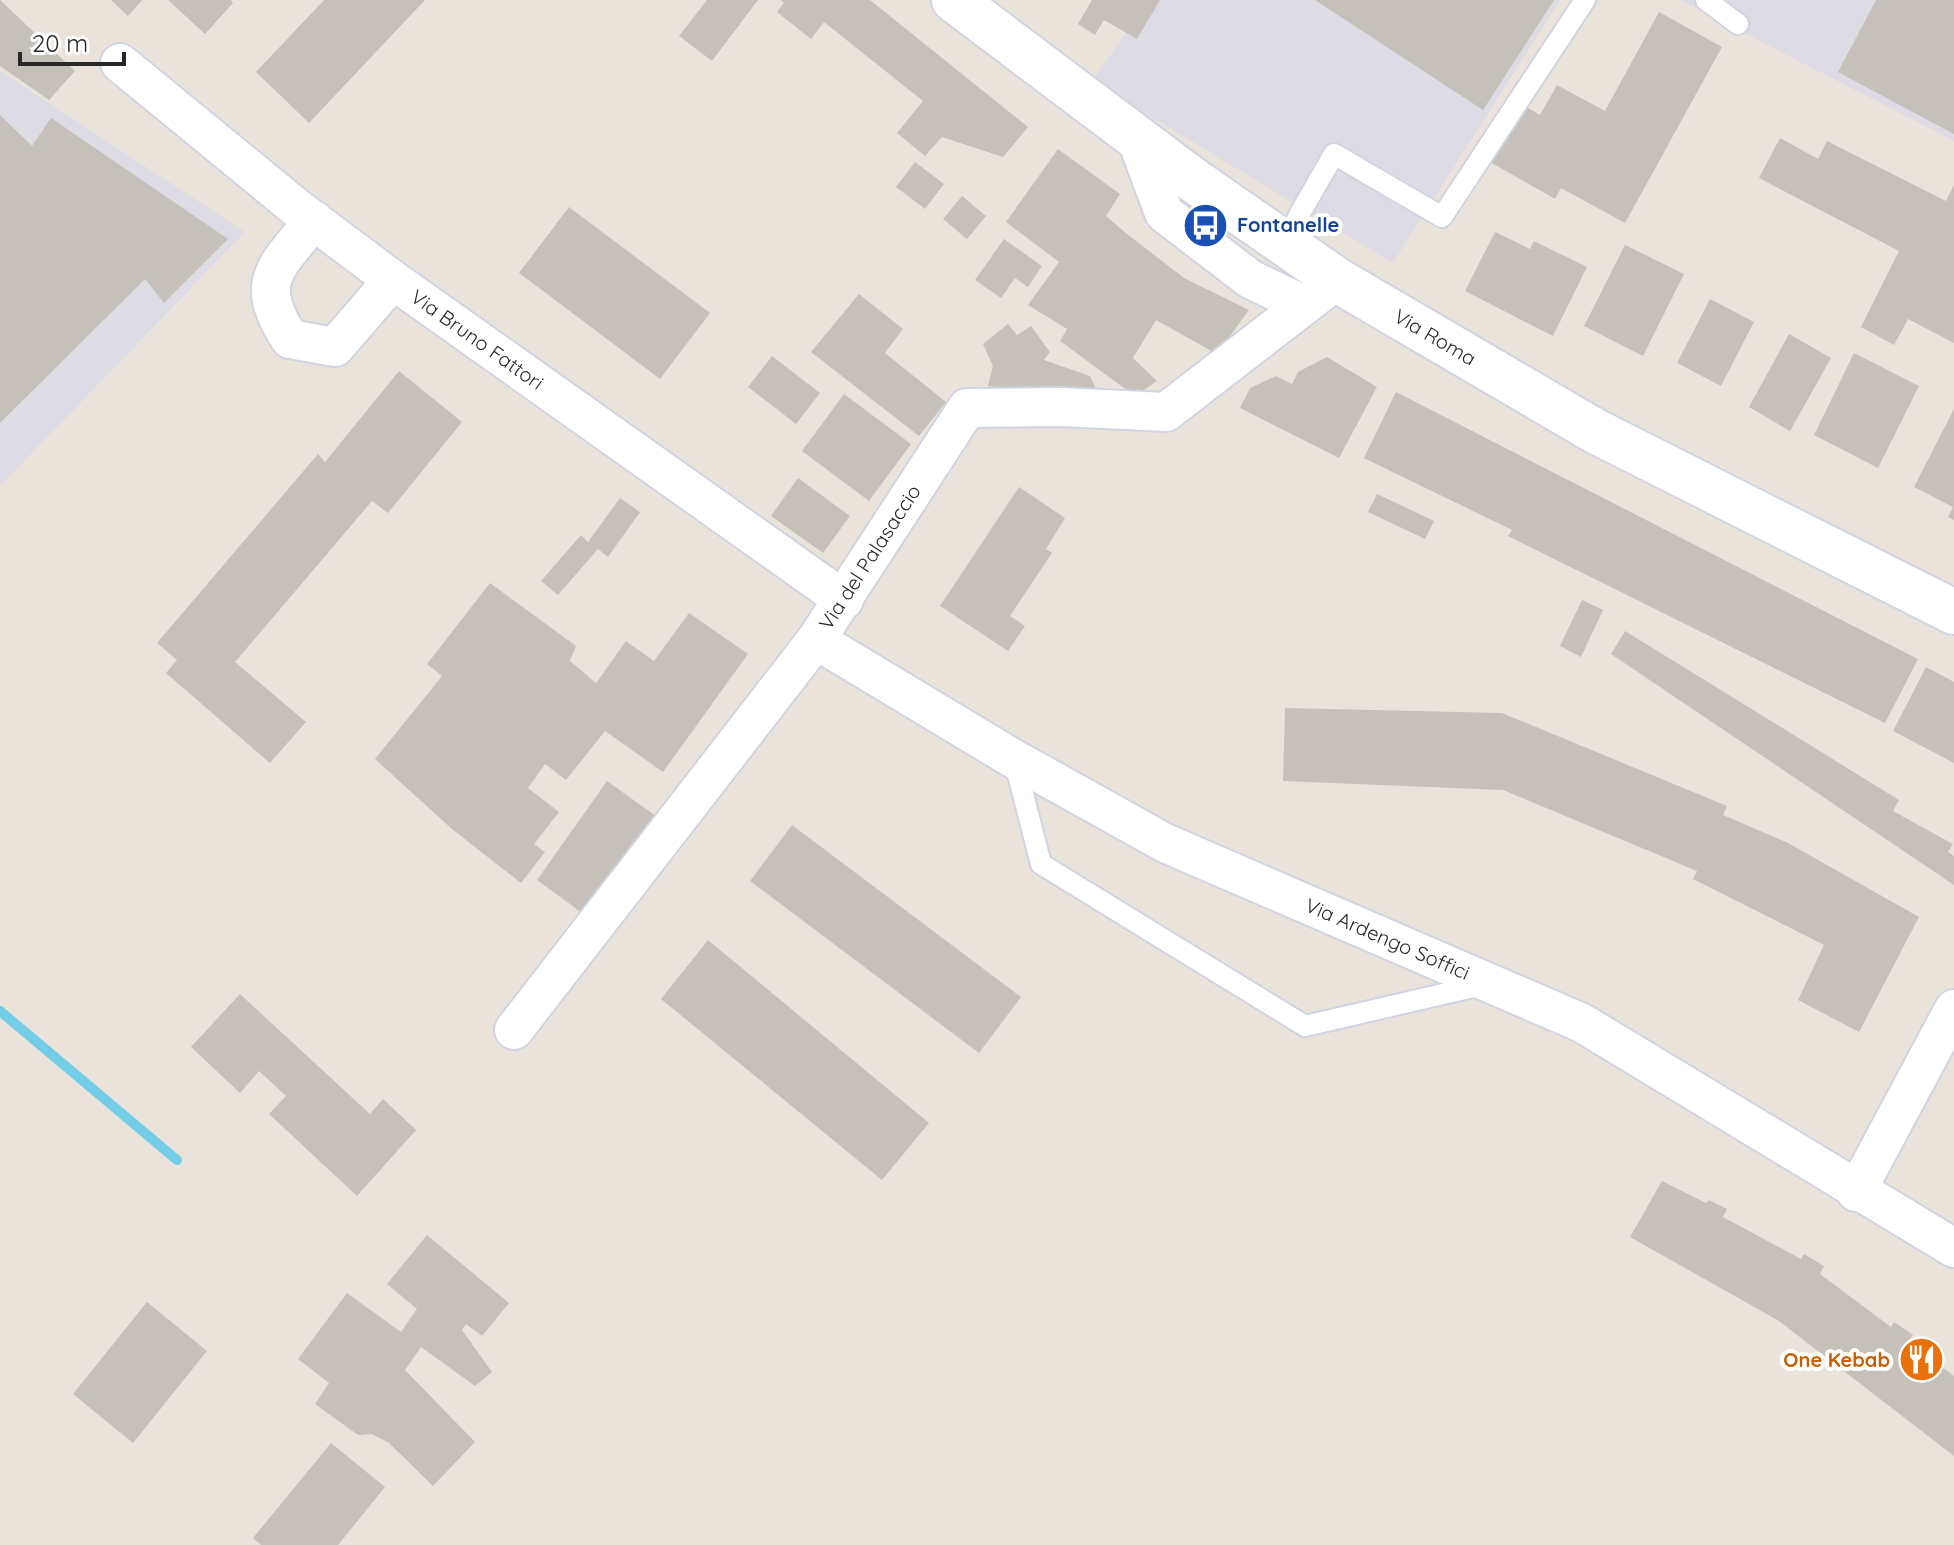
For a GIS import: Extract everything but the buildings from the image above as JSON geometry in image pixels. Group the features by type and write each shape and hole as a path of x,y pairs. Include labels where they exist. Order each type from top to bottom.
{"main road":[{"name":"Via Roma","path":"954,0 1189,177 1288,244 1321,293 1954,612"}],"street":[{"name":"Via Bruno Fattori","path":"120,63 393,280 844,600"},
{"path":"1135,135 1164,213 1250,279 1321,293"},
{"path":"314,220 272,272 271,310 290,339 335,347 393,280"},
{"name":"Via del Palasaccio","path":"514,1030 816,640 967,408 1061,407 1166,412 1321,293"},
{"name":"Via Ardengo Soffici","path":"816,640 1014,759 1165,843 1582,1023 1856,1192 1954,1248"},
{"path":"1856,1192 1954,1009"}],"lane":[{"path":"1288,244 1299,215 1334,154 1442,217 1585,0"},
{"path":"1706,0 1738,24"},
{"path":"1014,759 1041,864 1305,1026 1491,983"}],"shaded area":[{"path":"1149,0 1560,0 1393,263 1092,81"},
{"path":"1680,0 1954,0 1954,141"},
{"path":"0,71 245,232 0,486"}],"waterway":[{"path":"0,1011 177,1160"}],"place":[{"name":"Fontanelle","path":"1206,225"},
{"name":"One Kebab","path":"1921,1360"}]}
